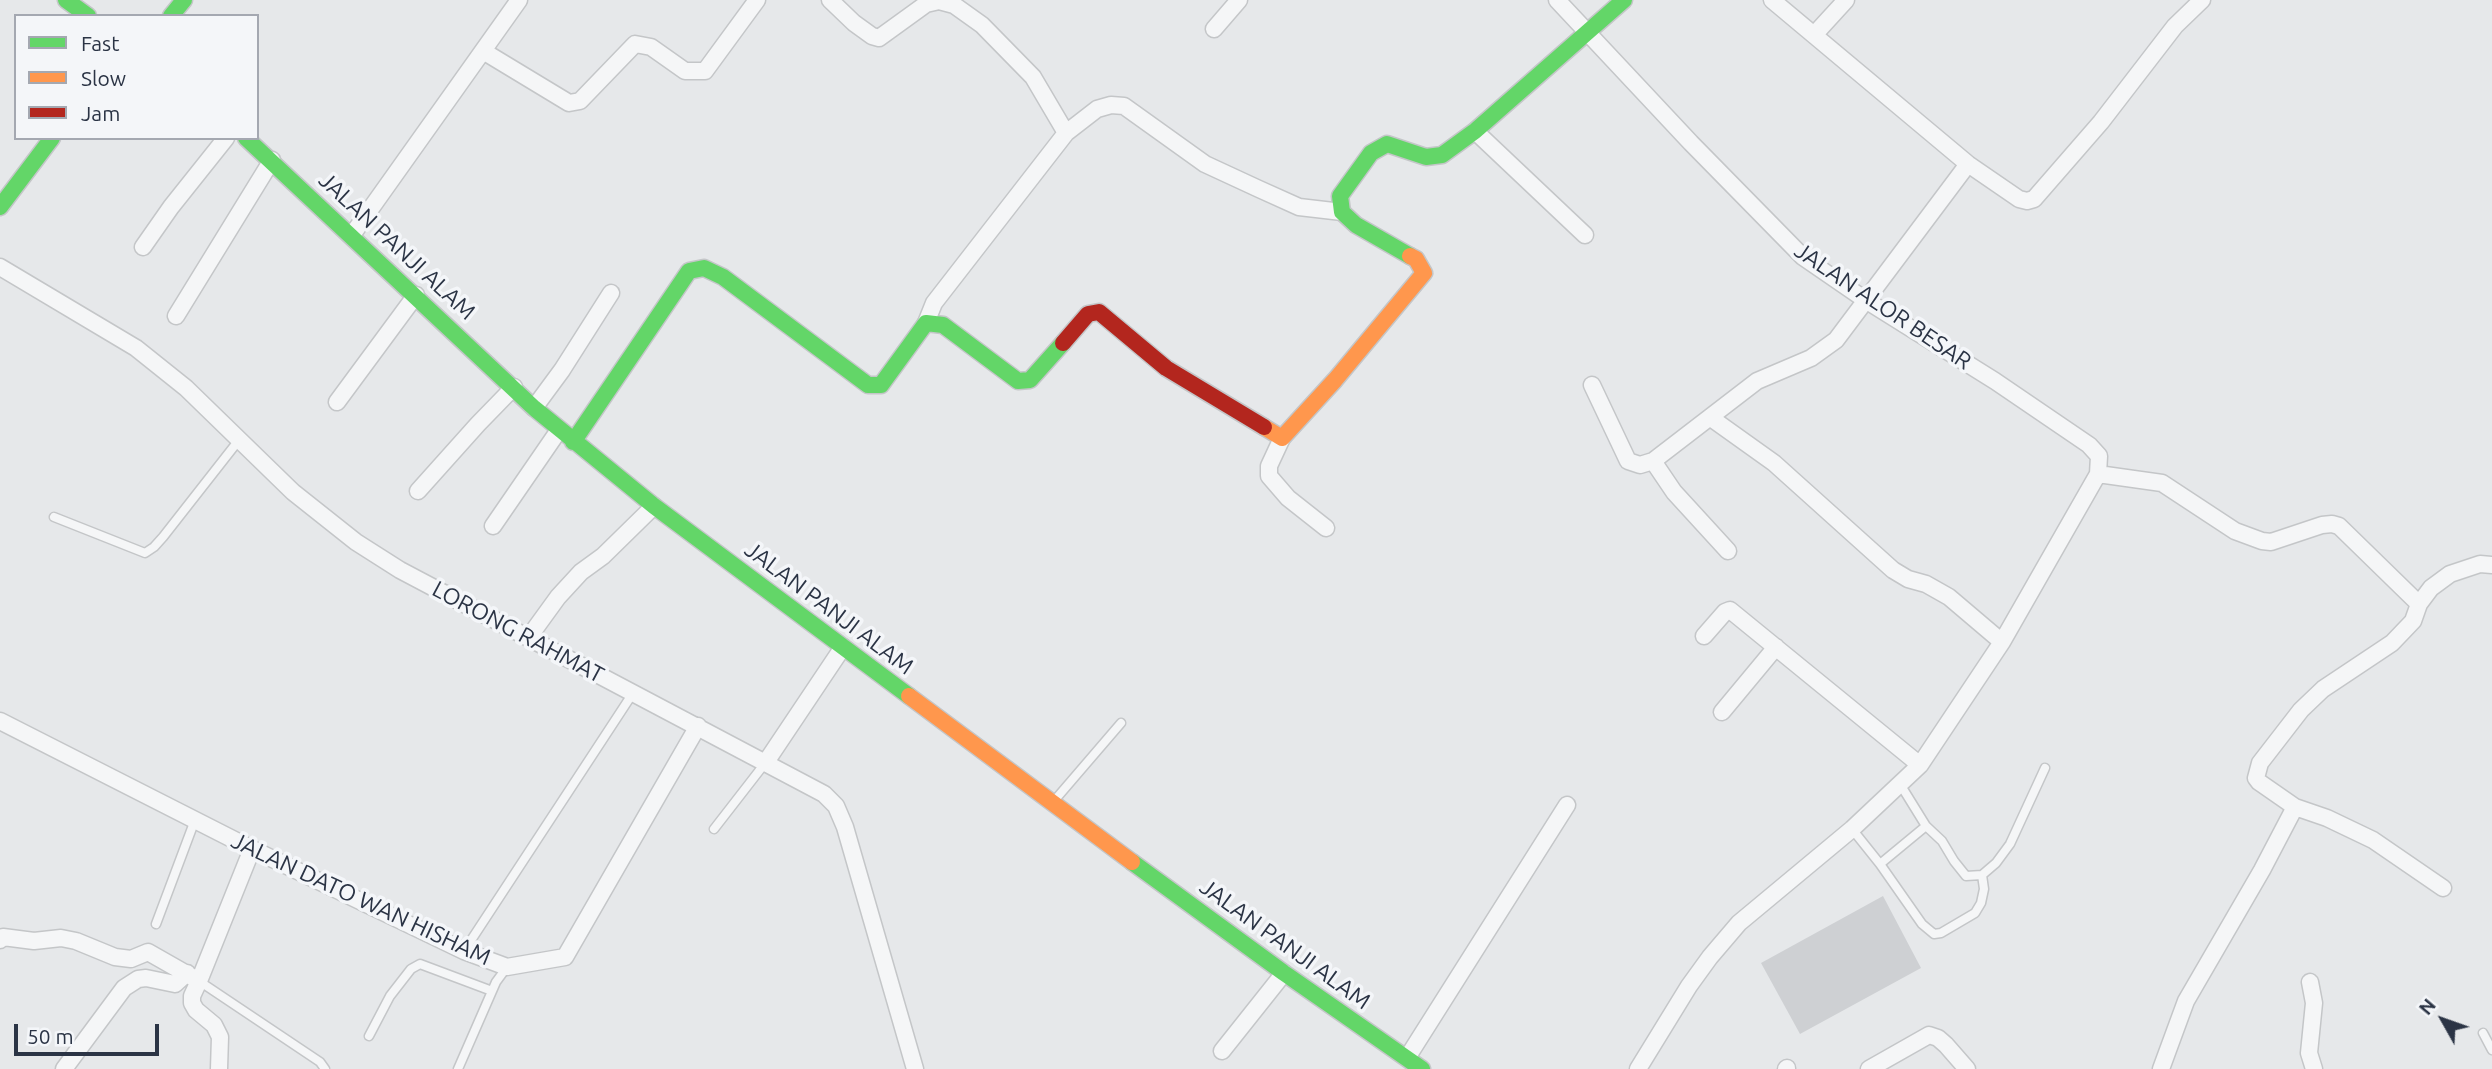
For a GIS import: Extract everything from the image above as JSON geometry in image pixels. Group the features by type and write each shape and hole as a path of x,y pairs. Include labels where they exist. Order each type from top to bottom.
{"main road":[{"path":"66,0 85,14"},
{"path":"573,442 689,271 704,268 723,277 868,385 881,385 926,323 943,325 1018,381 1030,380 1088,314 1099,312 1166,368 1282,438 1335,380 1424,273 1416,260 1356,225 1342,212 1340,196 1371,153 1387,144 1426,158 1442,155 1475,131 1624,0"},
{"path":"0,207 50,140"},
{"name":"JALAN PANJI ALAM","path":"248,140 573,442 654,506 1053,803 1284,973 1422,1069"}],"street":[{"path":"352,235 519,0"},
{"path":"483,51 569,103 580,101 635,44 651,47 685,71 705,71 757,0"},
{"path":"830,0 854,23 879,38 926,4 939,1 954,5 982,25 1033,77 1066,133"},
{"path":"1214,29 1239,0"},
{"name":"JALAN ALOR BESAR","path":"1557,0 1768,224 1803,257 2089,445 2099,456 2098,474"},
{"path":"1772,0 1968,164 2019,199 2034,199 2101,122 2175,26 2202,0"},
{"path":"1814,35 1846,0"},
{"path":"926,323 934,303 1066,133 1097,109 1111,104 1124,106 1205,164 1299,207 1315,211 1342,212"},
{"path":"1475,131 1585,235"},
{"path":"143,247 224,140"},
{"path":"176,316 272,160"},
{"path":"1592,385 1628,461 1640,466 1653,461 1757,382 1811,358 1836,340 1968,164"},
{"name":"LORONG RAHMAT","path":"0,267 136,348 186,388 293,492 356,542 400,570 824,794 836,806 845,827 915,1069"},
{"path":"534,408 562,370 611,293"},
{"path":"337,402 416,296"},
{"path":"418,491 514,387"},
{"path":"1711,418 1774,463 1893,570 1949,597 2002,642"},
{"path":"493,526 559,429"},
{"path":"1282,438 1269,466 1269,476 1288,498 1326,528"},
{"path":"1653,461 1674,492 1728,551"},
{"path":"1638,1069 1689,986 1738,923 1852,829 1920,765 2002,642 2098,474 2162,483 2235,531 2262,541 2271,542 2322,525 2339,526 2419,604"},
{"path":"529,636 581,572 603,556 654,506"},
{"path":"2443,888 2373,840 2340,823 2295,807 2256,778 2260,763 2301,710 2323,689 2392,643 2413,621 2419,604 2431,588 2450,574 2480,564 2492,565"},
{"path":"1704,636 1725,612 1730,610 1920,765"},
{"path":"766,762 843,647"},
{"path":"1722,712 1776,648"},
{"name":"JALAN DATO WAN HISHAM","path":"0,721 252,849 464,951 507,967 565,957 698,726"},
{"path":"1407,1058 1567,805"},
{"path":"2161,1069 2186,1001 2295,807"},
{"path":"219,1069 220,1037 214,1025 196,1010 192,1003 193,977 252,849"},
{"path":"0,940 3,937 34,941 61,938 115,957 131,959 148,952 193,977"},
{"path":"1222,1051 1284,973"},
{"path":"64,1069 124,988 138,979 175,984 193,977"},
{"path":"2310,982 2314,1003 2309,1053 2314,1069"},
{"path":"1869,1069 1929,1035 1946,1045 1967,1069"}],"lane":[{"path":"54,517 145,553 155,547 239,440"},
{"path":"464,951 633,693"},
{"path":"1053,803 1121,723"},
{"path":"714,830 766,762"},
{"path":"1900,785 1926,826 1942,841 1966,876 1982,875 1996,863 2010,844 2045,768"},
{"path":"156,924 195,820"},
{"path":"1880,864 1926,826"},
{"path":"1852,829 1922,924 1934,934 1941,933 1975,913 1981,903 1984,889 1982,875"},
{"path":"369,1037 390,996 411,968 420,964 492,991"},
{"path":"458,1069 492,991 507,967"},
{"path":"193,977 320,1062 325,1069"},
{"path":"2483,1033 2492,1050"}],"building":[{"path":"1883,896 1921,968 1800,1034 1761,963"}],"traffic: fast":[{"path":"66,0 85,14"},
{"path":"173,14 184,0"},
{"path":"1410,256 1356,225 1342,212 1340,196 1371,153 1387,144 1426,157 1442,155 1475,131 1624,0"},
{"path":"0,207 50,140"},
{"path":"248,140 534,408 654,506 909,696"},
{"path":"573,442 689,271 704,268 723,277 868,385 881,385 926,323 943,325 1018,381 1030,380 1063,343"},
{"path":"1132,862 1422,1069"}],"traffic: slow":[{"path":"1264,427 1282,438 1335,380 1424,273 1416,259 1410,256"},
{"path":"909,696 1132,862"}],"traffic: jam":[{"path":"1063,343 1088,314 1099,312 1166,368 1264,427"}]}
